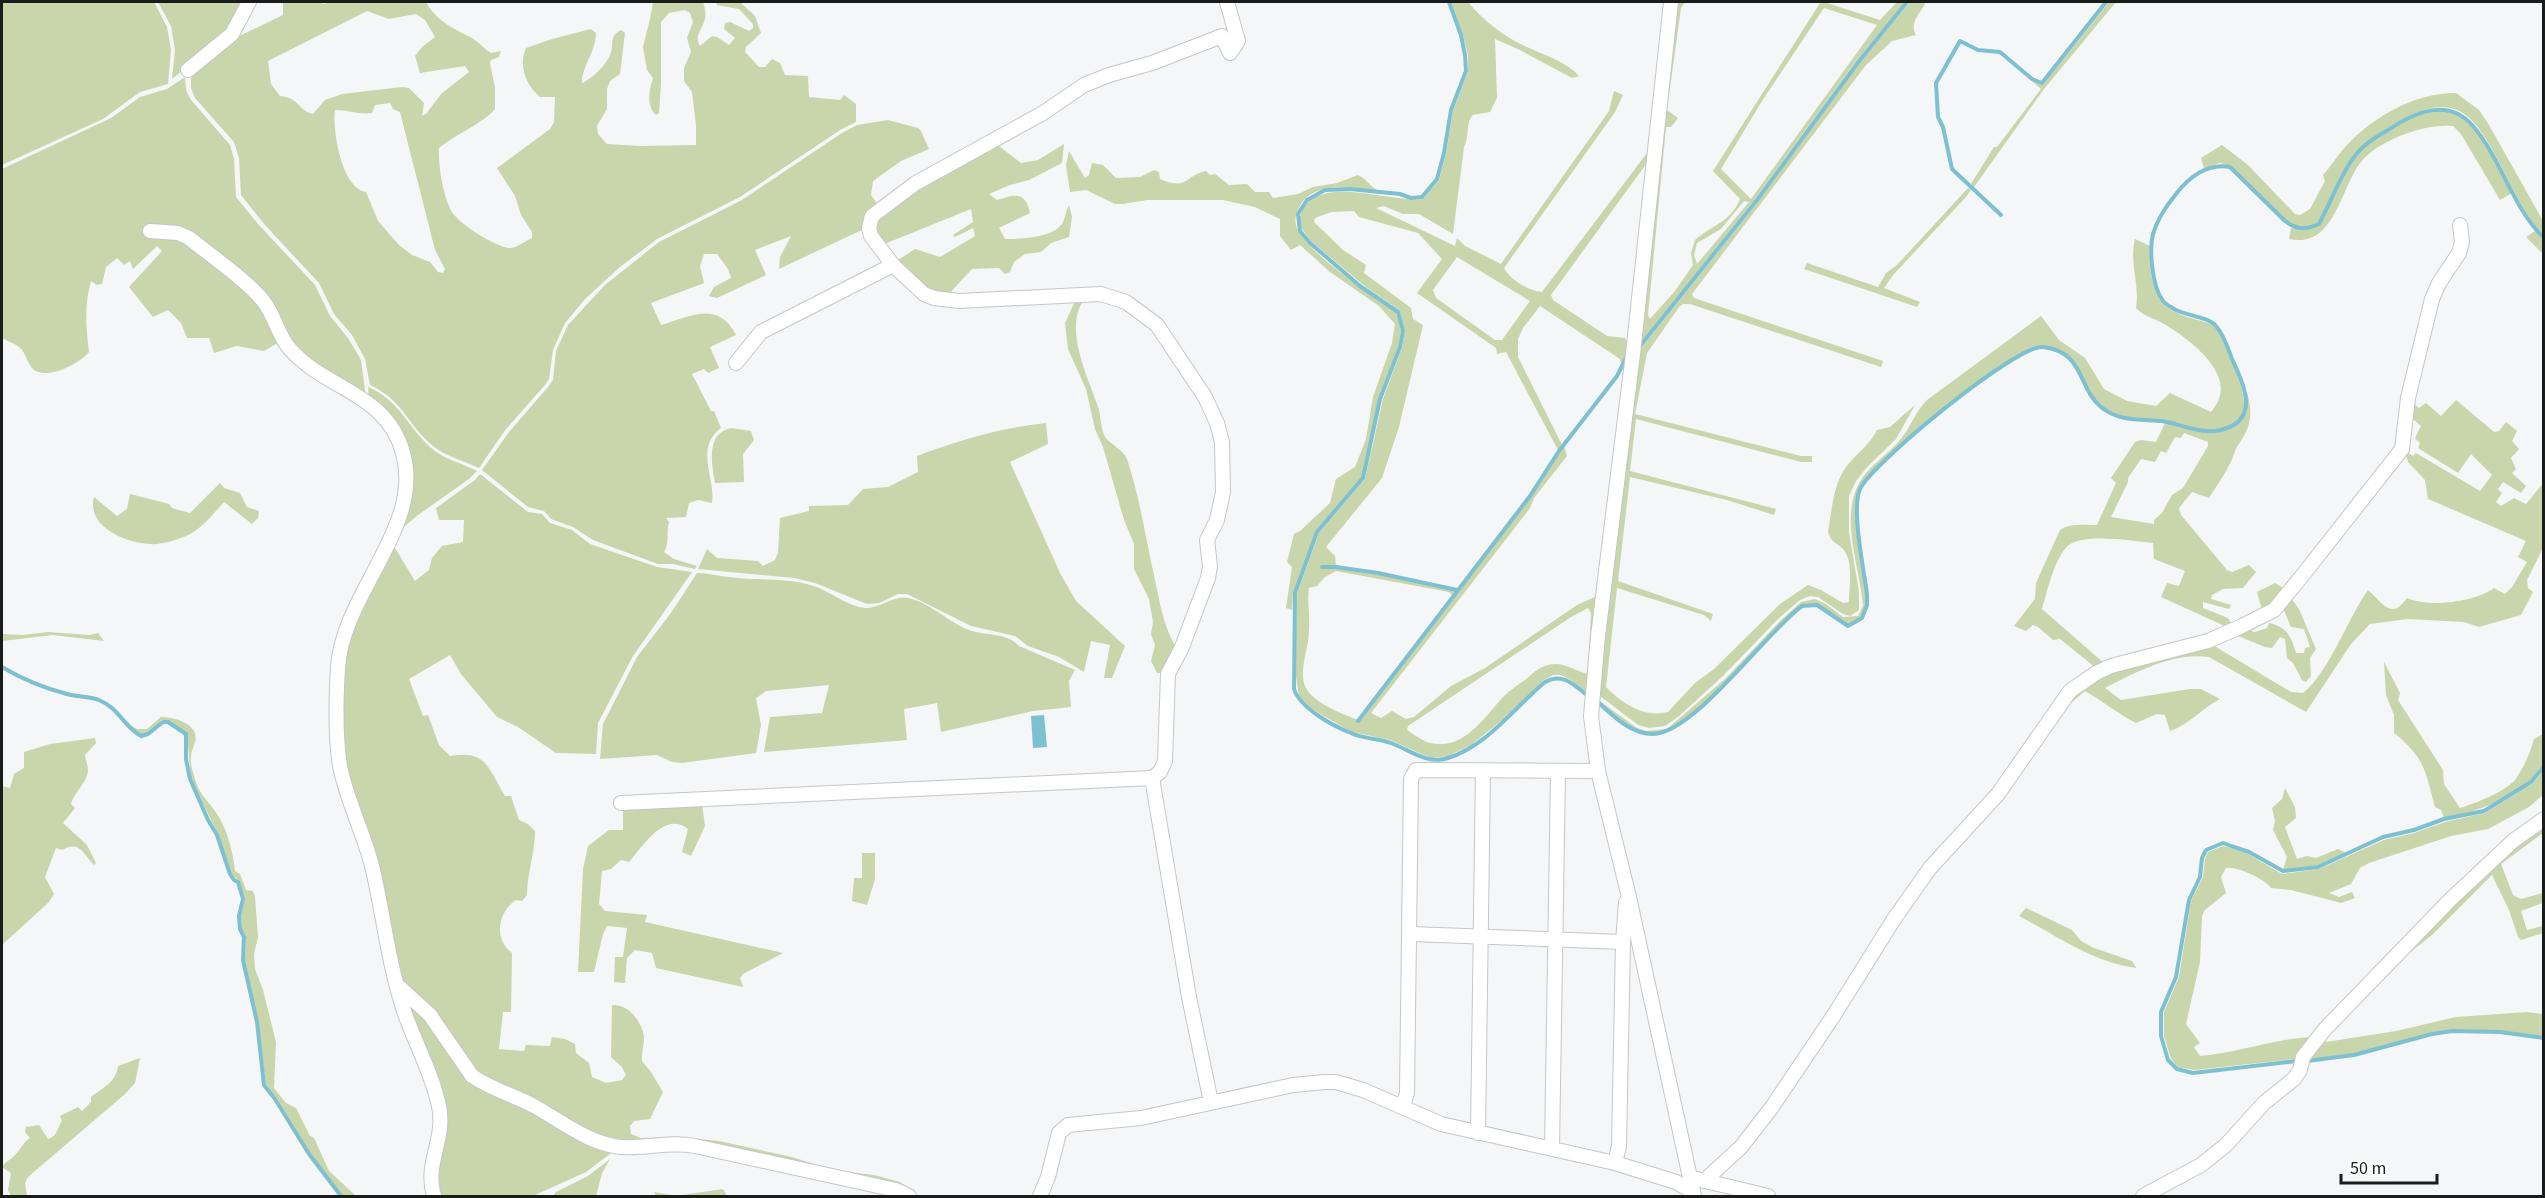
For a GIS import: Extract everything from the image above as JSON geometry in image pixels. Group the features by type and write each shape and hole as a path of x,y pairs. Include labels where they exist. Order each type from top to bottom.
{"street":[{"path":"188,69 232,34 249,2"},
{"path":"621,803 1152,778 1160,772 1165,761 1168,674 1182,647 1205,590 1210,566 1207,540 1221,508 1222,442 1217,423 1205,396 1157,325 1126,302 1101,294 947,301 924,294 893,265 871,236 869,228 872,216 936,170 1043,112 1096,80 1152,63 1222,36 1230,53 1238,41 1227,2"},
{"path":"1671,2 1591,716 1598,771 1629,897 1661,1052 1695,1187"},
{"path":"1695,1187 1741,1147 1762,1120 1810,1051 1907,899 1943,852 1998,794 2070,691 2096,673 2111,666 2208,641 2274,610 2331,539 2402,448 2408,398 2432,299 2439,283 2459,253 2463,242 2460,225"},
{"path":"150,231 178,233 189,238 261,298 271,311 288,348 310,367 368,402 392,427 404,455 407,491 389,540 354,609 342,640 337,692 340,768 373,868 396,983 439,1104 441,1132 430,1167 434,1197"},
{"path":"736,363 761,332 893,265"},
{"path":"1403,1106 1407,1093 1412,774 1416,770 1598,771"},
{"path":"1478,1133 1483,771"},
{"path":"1552,1148 1558,772"},
{"path":"1152,778 1189,997 1211,1102"},
{"path":"2143,1197 2201,1165 2226,1145 2264,1103 2294,1079 2300,1070 2303,1057 2325,1029 2450,900 2513,841 2544,819"},
{"path":"1615,1163 1619,1146 1625,903 1629,897"},
{"path":"1411,934 1623,942"},
{"path":"396,983 430,1015 472,1076 482,1083 532,1105 586,1136 621,1147 666,1143 695,1146 896,1190 909,1197"},
{"path":"1040,1197 1062,1128 1076,1124 1141,1118 1293,1086 1336,1082 1364,1090 1441,1124 1615,1163 1695,1187 1768,1197"}],"green space":[{"path":"2,2 154,2 167,27 171,50 168,84 140,92 103,119 2,165"},
{"path":"158,2 245,2 229,32 172,79 175,50 171,26"},
{"path":"283,2 321,2 323,4 333,2 426,2 440,19 475,40 491,53 501,51 499,57 491,60 490,63 495,88 495,109 439,148 439,155 444,190 452,212 479,234 505,247 514,247 532,238 532,232 521,215 515,196 497,168 550,129 554,122 555,97 540,97 527,81 523,68 526,48 591,29 596,33 595,40 584,70 582,83 594,75 608,59 614,35 621,30 625,33 620,74 610,81 607,89 607,109 597,126 598,134 607,144 696,145 692,92 684,81 684,68 691,52 687,38 693,22 690,13 685,10 669,13 661,22 661,84 659,113 656,115 650,103 653,78 647,70 643,47 653,2 703,2 705,17 698,36 700,46 712,36 729,45 735,38 724,29 725,23 730,22 749,31 753,28 753,24 739,9 717,5 716,2 740,2 755,16 761,33 746,47 745,52 759,67 765,67 772,59 780,63 785,75 808,76 809,97 840,100 844,95 856,104 856,122 840,130 740,197 657,239 620,267 585,299 565,323 553,350 549,379 506,429 479,468 438,450 424,437 398,405 370,385 365,359 352,335 334,314 319,283 265,225 241,195 239,158 234,142 195,98 191,88 191,74 233,39 283,15","holes":["367,11 389,19 416,14 425,20 435,37 415,56 420,73 465,66 469,72 441,94 422,116 424,103 409,88 402,87 342,94 325,100 313,114 291,99 280,96 271,84 268,61","390,103 393,109 400,112 435,250 445,269 443,273 438,272 430,262 412,255 399,245 378,221 366,192 351,181 340,158 335,131 335,110 372,113 375,105"]},
{"path":"1451,2 1468,2 1502,33 1562,63 1579,76 1572,78 1495,39 1497,98 1490,112 1473,115 1469,122 1453,234 1419,214 1403,214 1384,206 1376,208 1455,246 1457,238 1465,246 1501,264 1609,111 1614,91 1623,95 1615,112 1504,268 1520,284 1542,292 1650,149 1649,160 1551,295 1553,300 1607,336 1625,338 1628,344 1622,367 1620,359 1540,306 1523,328 1518,339 1518,357 1562,445 1558,450 1506,352 1497,354 1496,348 1417,293 1442,259 1418,233 1359,217 1354,211 1331,212 1315,218 1314,222 1343,250 1366,265 1364,273 1411,308 1413,319 1423,325 1399,427 1382,478 1326,547 1335,556 1336,565 1321,568 1372,573 1455,590 1452,595 1449,592 1336,571 1325,577 1317,586 1309,588 1309,636 1303,677 1309,693 1334,710 1360,721 1531,497 1564,446 1567,456 1534,498 1530,508 1371,713 1381,718 1392,711 1406,719 1414,717 1451,686 1485,668 1577,605 1597,596 1590,695 1571,680 1561,675 1553,675 1544,680 1502,720 1471,745 1448,756 1431,758 1390,740 1352,732 1312,709 1299,697 1295,669 1297,594 1319,533 1365,479 1383,399 1402,348 1405,331 1399,310 1362,284 1311,241 1299,221 1306,205 1318,196 1334,192 1423,199 1439,180 1453,111 1468,72 1468,55","holes":["1457,257 1530,301 1502,340 1495,340 1436,298 1433,290","1588,608 1591,613 1588,674 1559,664 1542,667 1505,695 1471,732 1451,743 1427,742 1407,730 1408,726"]},
{"path":"1674,2 1685,2 1681,8 1667,110 1678,118 1671,127 1666,127 1648,315 1650,319 1675,291 1693,265 1691,253 1695,240 1726,218 1736,207 1740,199 1713,171 1820,3 1827,3 1880,20 1897,2 1905,2 1856,61 1755,199 1641,343","holes":["1824,8 1877,25 1751,199 1721,169 1762,101","1744,201 1749,202 1697,264 1694,255 1697,243 1721,229"]},
{"path":"1910,2 1924,2 1925,4 1914,23 1916,35 1892,41 1866,65 1692,294 1694,298 1883,361 1881,367 1690,304 1683,304 1679,307 1647,353 1635,414 1801,456 1812,456 1812,462 1801,462 1636,419 1630,471 1776,509 1774,515 1727,500 1630,477 1618,581 1713,614 1711,621 1704,615 1617,588 1606,687 1619,699 1634,708 1651,713 1668,712 1695,683 1714,669 1780,604 1808,585 1843,603 1849,602 1849,560 1843,549 1832,540 1828,532 1838,482 1846,467 1871,440 1877,430 1890,427 1915,405 1896,439 1867,467 1856,481 1849,496 1849,532 1859,592 1859,610 1850,616 1843,614 1818,597 1810,596 1800,600 1678,717 1665,726 1649,728 1638,725 1595,692 1637,347 1643,346 1758,202 1860,62"},
{"path":"2109,2 2116,2 2044,89 1974,187 1971,184 1994,147 1997,147 2041,89 2031,80 2043,85"},
{"path":"185,77 186,90 191,100 230,145 234,159 236,197 315,285 330,316 348,338 361,360 366,397 295,354 286,342 272,310 263,298 200,244 181,232 169,229 149,229 147,232 182,239 218,263 268,311 281,341 264,351 237,346 214,353 209,338 187,338 181,323 168,310 153,317 129,287 162,251 157,246 133,269 130,261 124,265 117,258 106,267 102,284 97,285 91,281 86,316 89,352 79,361 56,372 40,373 34,370 19,347 2,338 2,169 111,118 140,97 167,89"},
{"path":"2456,93 2479,110 2489,125 2543,221 2543,235 2524,210 2494,152 2476,125 2466,115 2446,107 2435,107 2413,114 2364,144 2348,164 2318,223 2307,227 2296,227 2289,223 2231,166 2220,163 2204,168 2201,158 2222,145 2248,165 2295,214 2300,215 2310,209 2325,181 2323,175 2346,146 2369,125 2396,108 2411,102 2425,97"},
{"path":"2435,110 2450,112 2473,128 2512,193 2500,200 2461,134 2453,126 2430,127 2390,140 2369,154 2354,173 2326,226 2317,235 2304,240 2289,239 2291,228 2302,230 2320,225 2348,170 2368,144 2389,129"},
{"path":"888,120 918,128 929,149 901,161 873,181 871,195 879,206 866,228 779,269 780,257 791,236 755,250 766,275 717,298 709,296 714,287 731,278 728,269 717,254 704,254 700,266 704,283 651,303 661,325 693,315 712,314 721,317 729,324 736,335 710,347 719,368 708,373 704,369 692,374 711,411 714,411 721,428 713,436 707,454 712,503 698,500 689,503 686,517 666,518 669,522 664,552 674,559 697,566 695,569 673,564 658,564 593,540 573,527 551,519 544,511 528,507 482,470 509,432 553,380 556,351 568,325 605,285 659,242 742,200 842,133 857,125"},
{"path":"995,143 1021,163 1038,160 1064,144 1062,163 1029,180 989,194 997,200 1019,196 1028,206 1030,213 999,228 1005,239 1035,237 1057,229 1062,224 1069,205 1072,217 1069,237 1051,243 1041,252 1025,254 1014,262 1010,272 1005,274 999,268 972,269 946,297 934,295 895,262 915,249 940,257 975,236 973,228 955,237 953,235 973,222 971,209 882,245 873,222 884,209"},
{"path":"1069,151 1085,178 1089,175 1092,163 1103,165 1116,178 1140,177 1154,170 1159,172 1160,179 1176,183 1182,183 1206,171 1210,175 1215,174 1229,185 1247,184 1255,192 1269,192 1273,198 1298,194 1313,187 1337,183 1358,175 1379,191 1337,187 1317,191 1301,204 1296,217 1296,227 1314,250 1396,313 1401,331 1398,347 1379,398 1362,477 1316,531 1293,593 1292,610 1286,608 1292,567 1287,562 1294,534 1330,503 1336,479 1355,467 1366,439 1373,397 1392,343 1395,324 1379,306 1330,272 1300,245 1291,250 1280,236 1280,219 1255,207 1223,200 1147,200 1115,204 1086,190 1070,192 1066,165"},
{"path":"1968,188 1971,190 1965,198 1893,275 1884,288 1920,302 1917,307 1804,269 1807,263 1878,287 1886,273 1897,265"},
{"path":"2535,231 2543,240 2543,254 2526,237"},
{"path":"2135,239 2150,246 2152,276 2162,303 2181,315 2212,325 2223,339 2235,365 2243,393 2244,412 2239,419 2220,430 2211,430 2170,421 2117,414 2101,405 2093,396 2080,370 2068,355 2044,346 2029,350 2005,363 1944,407 1887,458 1867,479 1858,493 1857,531 1866,605 1859,619 1845,624 1820,606 1802,606 1705,703 1684,720 1668,728 1726,678 1801,602 1815,599 1843,617 1858,616 1863,606 1851,523 1855,491 1863,477 1899,441 1927,400 2041,316 2059,340 2085,358 2104,389 2127,401 2156,406 2170,393 2211,412 2219,399 2220,384 2211,363 2183,336 2136,308 2137,290 2133,257"},
{"path":"1077,297 1086,297 1079,309 1076,323 1079,353 1099,410 1105,437 1123,453 1132,474 1163,616 1177,649 1167,673 1157,673 1151,661 1155,645 1151,634 1153,622 1149,599 1134,569 1134,544 1095,429 1086,389 1068,349 1065,323"},
{"path":"368,387 388,399 436,452 477,471 394,535 407,457 369,401"},
{"path":"2247,393 2250,405 2248,428 2224,475 2209,498 2192,492 2179,508 2181,515 2227,570 2232,572 2249,565 2256,572 2243,588 2223,589 2212,595 2211,599 2231,605 2229,609 2203,602 2203,608 2228,618 2232,625 2227,627 2161,597 2167,583 2179,586 2185,571 2154,559 2153,543 2086,539 2076,541 2064,550 2052,575 2042,609 2105,664 2096,668 2060,639 2053,640 2038,627 2033,625 2026,631 2014,626 2035,599 2036,583 2060,530 2072,525 2097,525 2116,483 2111,478 2135,442 2141,440 2156,442 2165,423 2219,432 2238,423 2247,412","holes":["2184,433 2208,442 2208,446 2183,488 2172,495 2162,513 2154,520 2154,524 2111,517 2128,478 2141,459 2155,462 2161,451 2166,453 2175,437 2181,438"]},
{"path":"2456,400 2494,432 2499,431 2506,422 2517,431 2512,441 2519,449 2511,458 2516,469 2512,473 2526,486 2521,493 2503,482 2498,489 2502,493 2496,502 2501,506 2514,498 2526,504 2544,482 2543,548 2527,580 2528,588 2533,592 2521,615 2479,627 2464,622 2408,619 2370,624 2351,644 2306,712 2209,657 2195,656 2168,660 2105,688 2121,700 2190,689 2201,689 2220,699 2189,721 2170,731 2165,715 2157,714 2136,723 2085,691 2059,713 2069,699 2098,676 2211,644 2291,692 2303,693 2321,673 2368,590 2392,609 2401,605 2407,598 2427,603 2452,602 2475,597 2494,588 2505,594 2512,587 2527,562 2518,557 2526,541 2428,499 2425,480 2408,462 2405,451 2413,456 2416,453 2480,491 2492,475 2471,454 2458,473 2418,448 2420,443 2415,438 2421,426 2408,415 2412,402 2419,408 2426,403 2441,416"},
{"path":"1046,423 1048,444 1010,462 1060,573 1076,601 1125,646 1112,678 1104,678 1110,645 1091,641 1084,672 1059,657 1028,646 1015,636 971,626 907,594 898,594 879,603 867,604 815,583 794,578 698,569 707,549 717,558 758,561 763,566 775,560 778,553 780,518 809,511 809,506 848,505 863,489 888,487 918,472 917,456 933,450 996,431"},
{"path":"731,428 751,431 754,440 743,454 744,482 715,483 712,459 714,443 717,436"},
{"path":"480,474 528,512 542,514 550,523 572,530 590,544 657,567 692,572 633,656 598,723 596,754 556,753 518,727 497,717 461,674 450,655 409,679 423,716 428,715 439,745 450,756 472,756 485,763 505,796 511,796 519,820 528,824 535,831 527,895 522,901 516,900 510,905 505,911 500,926 502,940 512,953 511,1012 503,1012 499,1049 524,1051 526,1045 550,1046 552,1037 565,1039 575,1044 576,1053 589,1063 592,1077 606,1083 622,1080 626,1075 622,1067 611,1057 612,1005 623,1007 632,1013 641,1027 644,1035 642,1061 663,1092 650,1119 634,1121 630,1126 631,1134 641,1138 675,1137 719,1141 792,1157 833,1170 874,1175 900,1182 908,1188 794,1164 612,1143 487,1083 400,983 343,766 343,649 392,543 415,581 429,570 432,558 442,546 463,542 464,520 439,520 436,508"},
{"path":"220,483 224,488 240,493 247,507 259,511 258,518 252,524 224,502 197,530 186,536 159,544 140,543 110,531 96,516 93,507 94,497 117,516 127,509 130,494 169,504 172,508 190,513"},
{"path":"697,573 803,583 852,605 865,608 902,598 916,600 969,630 1008,638 1019,646 1075,670 1069,681 1071,707 1033,711 941,732 937,703 904,709 907,740 764,752 770,717 822,713 829,685 766,691 756,698 761,725 756,753 682,763 672,762 657,755 600,759 603,724 637,657 671,613"},
{"path":"2275,583 2286,590 2281,598 2262,610 2257,592"},
{"path":"2291,598 2299,609 2316,649 2310,658 2311,676 2306,682 2302,680 2293,663 2287,658 2285,639 2280,637 2272,648 2233,634 2245,629 2255,632 2267,628 2269,623 2280,627 2287,633 2296,653 2304,653 2305,648 2310,647 2304,629 2291,627 2283,608"},
{"path":"48,632 89,635 98,633 104,641 53,635 2,641 2,634 23,635"},
{"path":"2384,662 2400,693 2398,700 2443,770 2444,784 2460,808 2491,796 2513,782 2525,763 2534,739 2543,734 2542,767 2535,777 2525,786 2498,801 2444,818 2441,810 2435,807 2426,774 2418,758 2394,733 2394,715 2386,695"},
{"path":"1597,699 1637,728 1646,731 1666,729 1646,732 1632,727 1619,719"},
{"path":"161,717 179,720 194,731 196,738 191,753 191,763 196,783 225,830 235,871 240,874 246,890 253,891 255,897 258,937 254,954 255,969 263,990 276,1042 274,1088 286,1103 296,1108 310,1136 314,1138 329,1171 356,1196 343,1196 310,1153 266,1084 258,1022 245,960 246,936 242,929 241,916 245,899 239,881 232,874 218,834 191,779 187,733 169,721 162,720 148,733 141,735 127,723 137,729 147,729"},
{"path":"95,738 96,743 85,755 88,771 85,780 71,804 75,808 63,823 87,845 96,863 94,865 77,847 62,850 56,848 45,877 54,894 49,902 2,945 2,786 10,788 14,774 24,768 24,752 50,744"},
{"path":"2543,772 2543,795 2529,807 2488,829 2451,836 2369,863 2360,868 2351,884 2329,893 2339,897 2352,892 2355,898 2341,903 2291,890 2271,888 2250,874 2226,868 2221,877 2226,893 2205,910 2202,916 2200,962 2186,1024 2200,1043 2194,1047 2200,1056 2315,1037 2296,1059 2194,1070 2178,1067 2171,1059 2164,1036 2164,1012 2179,977 2191,901 2203,877 2208,852 2223,846 2231,848 2248,854 2282,874 2319,869 2384,840 2485,813 2532,784"},
{"path":"2285,788 2295,807 2296,818 2285,827 2297,859 2307,856 2316,858 2338,849 2346,853 2318,865 2283,870 2287,857 2273,830 2275,821 2272,808 2282,799"},
{"path":"702,804 705,826 691,856 682,852 688,829 679,824 662,827 647,840 629,862 621,860 611,869 602,871 599,904 605,911 647,915 645,922 783,953 743,974 740,978 743,987 656,968 652,953 635,950 627,958 625,983 614,982 615,957 623,957 627,928 607,926 594,972 578,972 583,869 588,846 609,830 623,830 623,808"},
{"path":"2543,823 2543,833 2501,864 2513,895 2521,899 2543,893 2543,903 2521,911 2527,930 2543,926 2543,933 2521,940 2518,937 2509,910 2492,875 2432,935 2394,965 2456,898"},
{"path":"862,853 875,853 875,879 867,905 852,901 854,878 862,878"},
{"path":"2026,908 2072,930 2081,941 2094,948 2132,961 2136,968 2104,960 2061,940 2019,916"},
{"path":"405,998 431,1019 464,1071 618,1148 586,1172 533,1196 437,1196 434,1183 445,1117"},
{"path":"2527,1012 2543,1014 2543,1037 2500,1031 2452,1030 2432,1032 2370,1051 2305,1060 2323,1036 2326,1042 2396,1031 2456,1017"},
{"path":"140,1058 135,1083 125,1094 28,1177 25,1183 27,1196 11,1196 8,1190 11,1173 2,1167 30,1138 25,1132 26,1127 39,1125 48,1139 52,1137 56,1134 62,1121 60,1116 78,1107 82,1111 91,1102 91,1097 112,1080 118,1066"},
{"path":"610,1159 602,1173 596,1196 553,1196 556,1192 588,1176"},
{"path":"723,1189 727,1196 675,1196"},
{"path":"654,1192 675,1196 656,1196"}],"water":[{"path":"1044,715 1047,747 1033,748 1031,716"}],"waterway":[{"path":"1449,2 1461,35 1466,71 1451,110 1437,179 1422,197 1411,198 1400,194 1350,189 1325,190 1307,200 1298,214 1300,231 1310,243 1360,286 1398,312 1403,331 1400,347 1380,399 1363,478 1317,532 1295,593 1294,689 1303,703 1335,726 1356,735 1391,743 1433,760 1448,758 1475,745 1551,679 1568,681 1588,696"},
{"path":"1641,345 1757,200 1859,61 1907,2"},
{"path":"2001,215 1952,169 1943,127 1938,117 1936,83 1960,41 1978,50 2000,52 2032,79 2042,83 2106,2"},
{"path":"1598,702 1623,723 1637,731 1653,734 1670,730 1689,718 1709,700 1802,606 1817,605 1848,626 1862,618 1867,605 1867,594 1857,525 1860,489 1890,455 1946,407 2005,364 2028,351 2043,347 2057,350 2066,356 2079,371 2093,399 2115,415 2130,419 2162,421 2206,431 2221,430 2233,425 2241,418 2245,410 2244,390 2221,333 2207,320 2174,309 2165,303 2156,287 2152,268 2151,249 2157,223 2181,188 2193,176 2206,169 2230,167 2285,221 2302,228 2310,227 2319,224 2355,155 2365,145 2420,113 2431,110 2453,112 2463,117 2483,139 2523,212 2544,238"},
{"path":"1358,721 1530,496 1559,451 1617,376 1626,358"},
{"path":"1322,567 1378,573 1457,590"},
{"path":"2,667 50,689 106,703 141,736 148,734 163,722 168,722 186,734 186,759 190,779 217,835 230,874 238,882 243,899 239,916 240,929 244,937 243,960 257,1022 264,1085 309,1154 341,1196"},
{"path":"2297,1061 2193,1073 2177,1069 2168,1060 2161,1036 2161,1012 2176,977 2189,900 2200,877 2202,858 2206,850 2223,843 2249,852 2283,871 2318,867 2383,837 2414,830 2444,819 2484,811 2531,782 2544,767"},
{"path":"2307,1061 2354,1055 2432,1034 2452,1031 2500,1032 2544,1038"}]}
